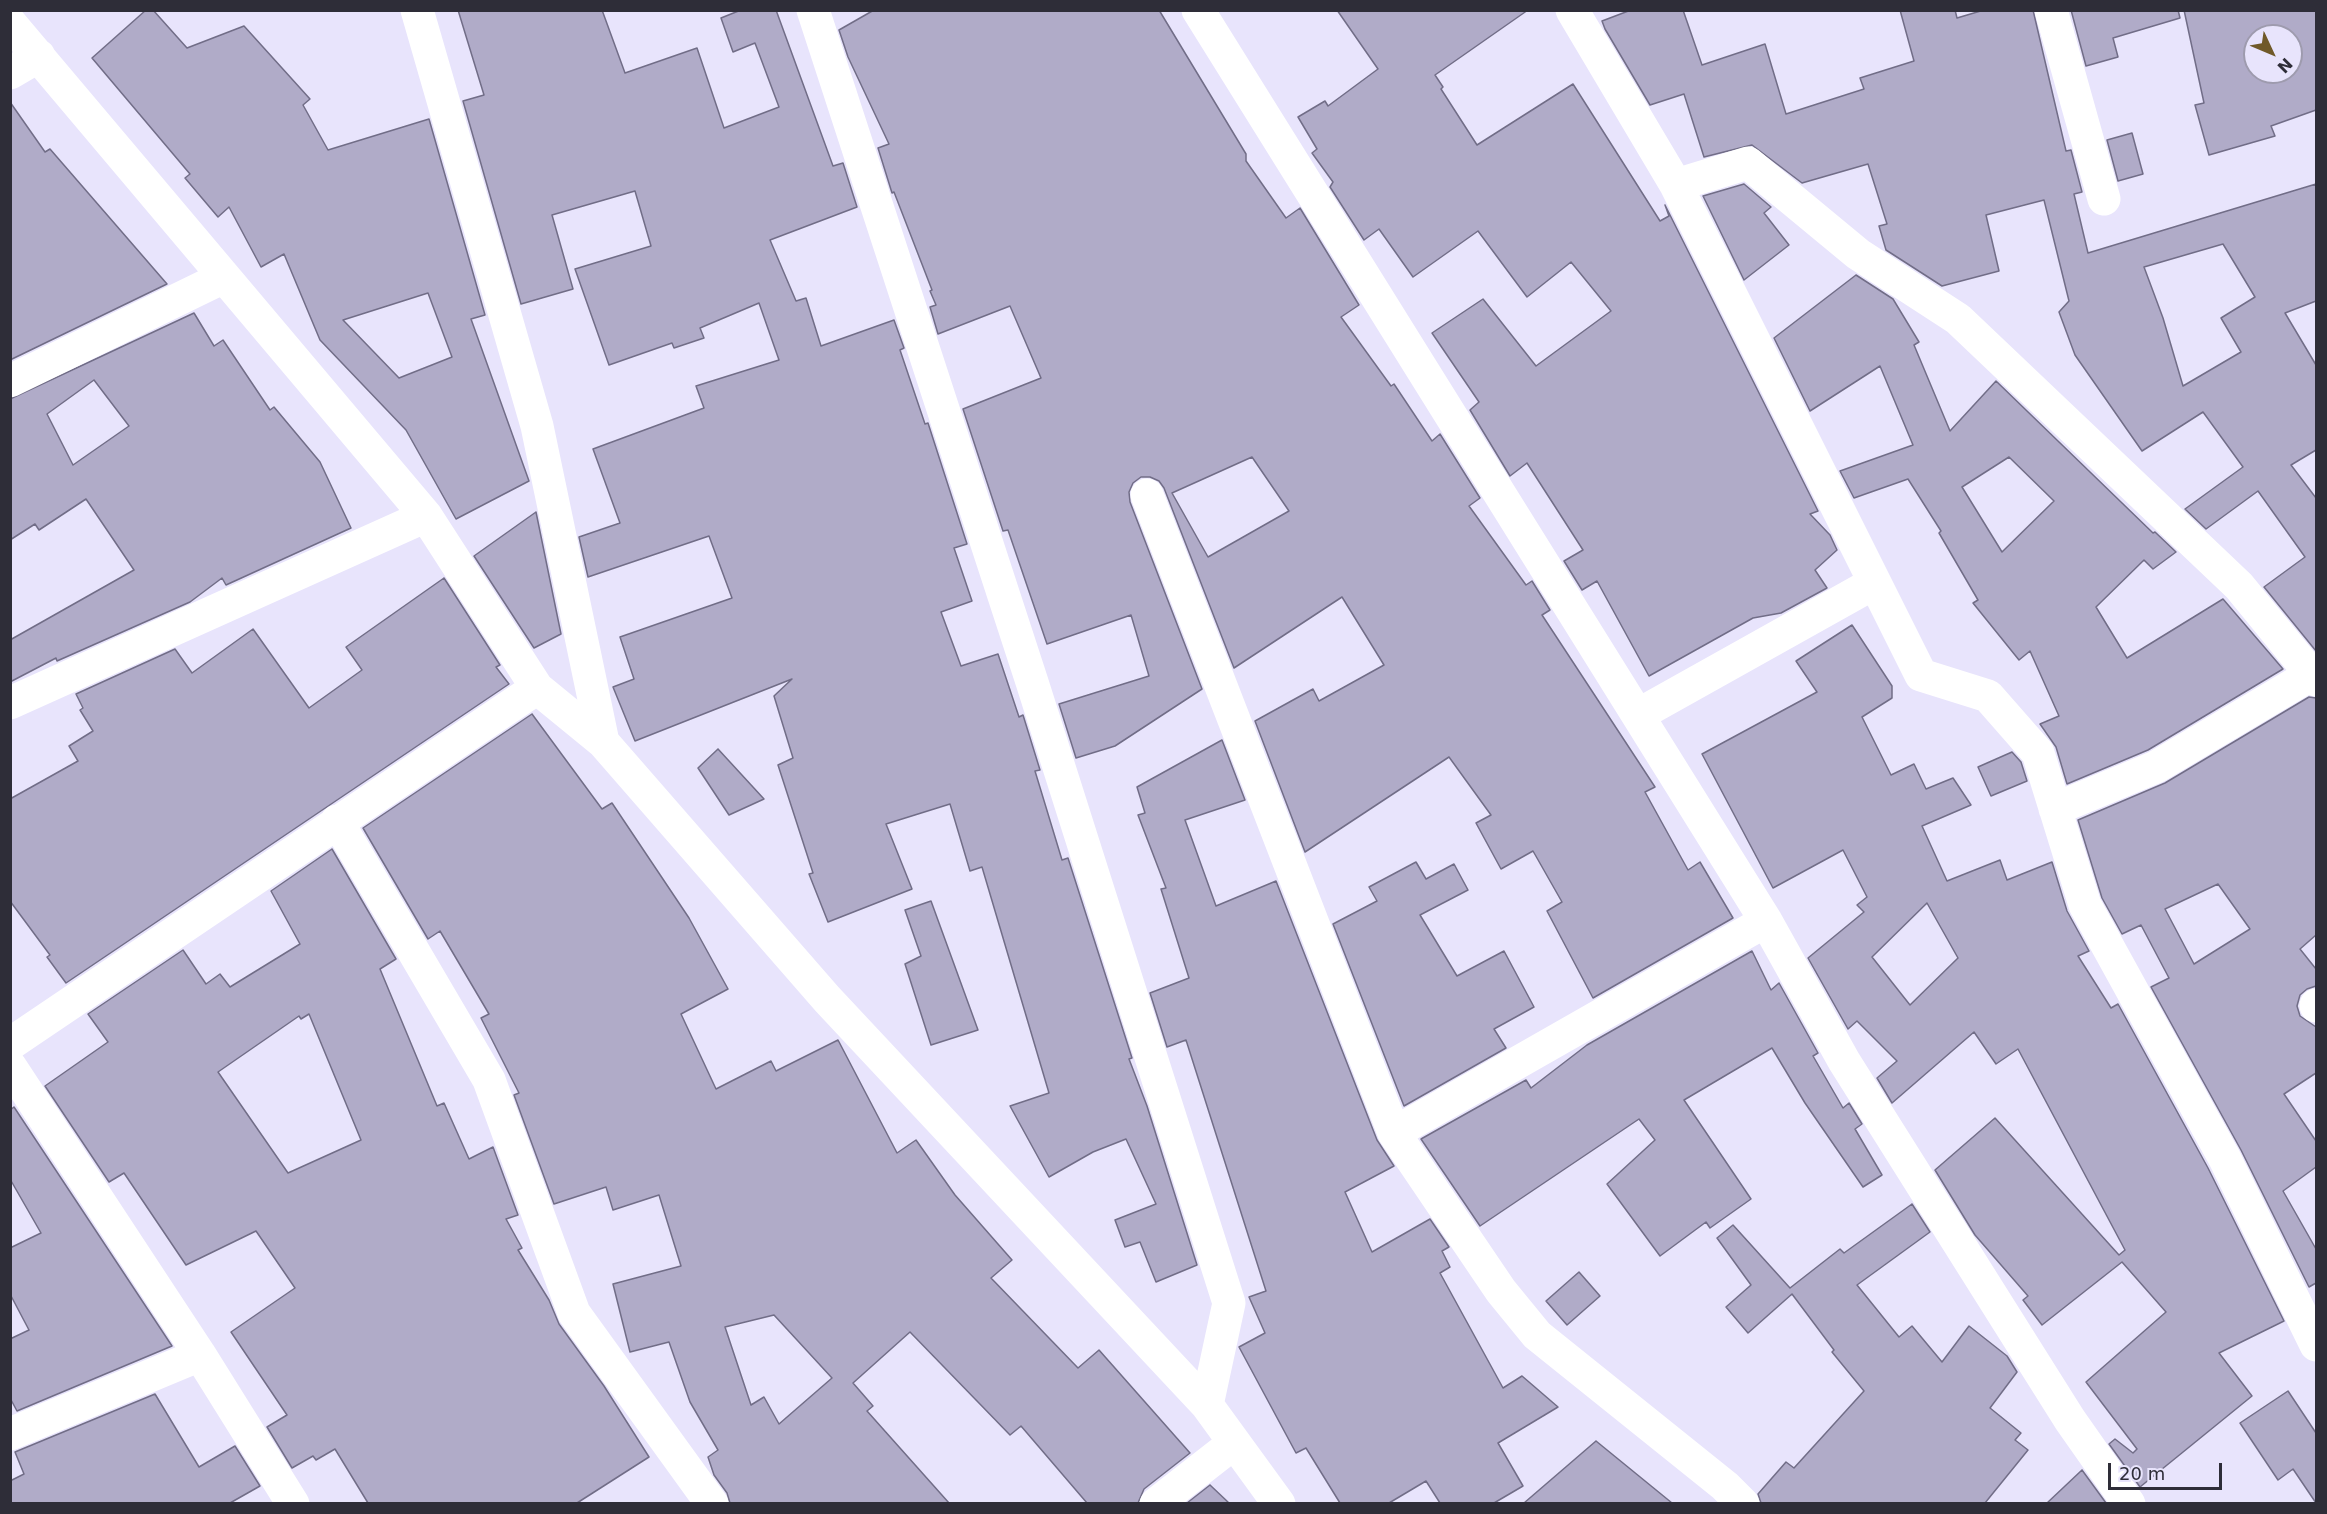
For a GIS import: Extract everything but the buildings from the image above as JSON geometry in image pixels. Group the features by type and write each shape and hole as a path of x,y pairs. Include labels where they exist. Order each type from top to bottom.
{"street":[{"path":"417,10 537,426 603,742"},
{"path":"813,10 1032,682 1229,1303 1207,1405"},
{"path":"1198,10 1766,921 1844,1061 2070,1420 2128,1503"},
{"path":"1572,10 1676,185 1921,675 1988,696 2038,753 2085,905 2225,1160 2316,1345"},
{"path":"2051,10 2104,199"},
{"path":"10,23 426,516 537,688 603,742 827,999 1207,1405 1279,1503"},
{"path":"10,72 39,56"},
{"path":"1676,185 1748,163 1858,254 1958,319 2239,586 2314,677 2156,767 2055,809"},
{"path":"10,381 224,278"},
{"path":"1147,495 1394,1133 1501,1291 1537,1335 1743,1503"},
{"path":"10,703 426,516"},
{"path":"1638,715 1874,583"},
{"path":"10,1044 337,820 537,688"},
{"path":"337,820 489,1080 574,1312 712,1503"},
{"path":"1394,1133 1766,921"},
{"path":"10,1066 200,1355 293,1503"},
{"path":"10,1434 200,1355"},
{"path":"1156,1503 1234,1443"}]}
